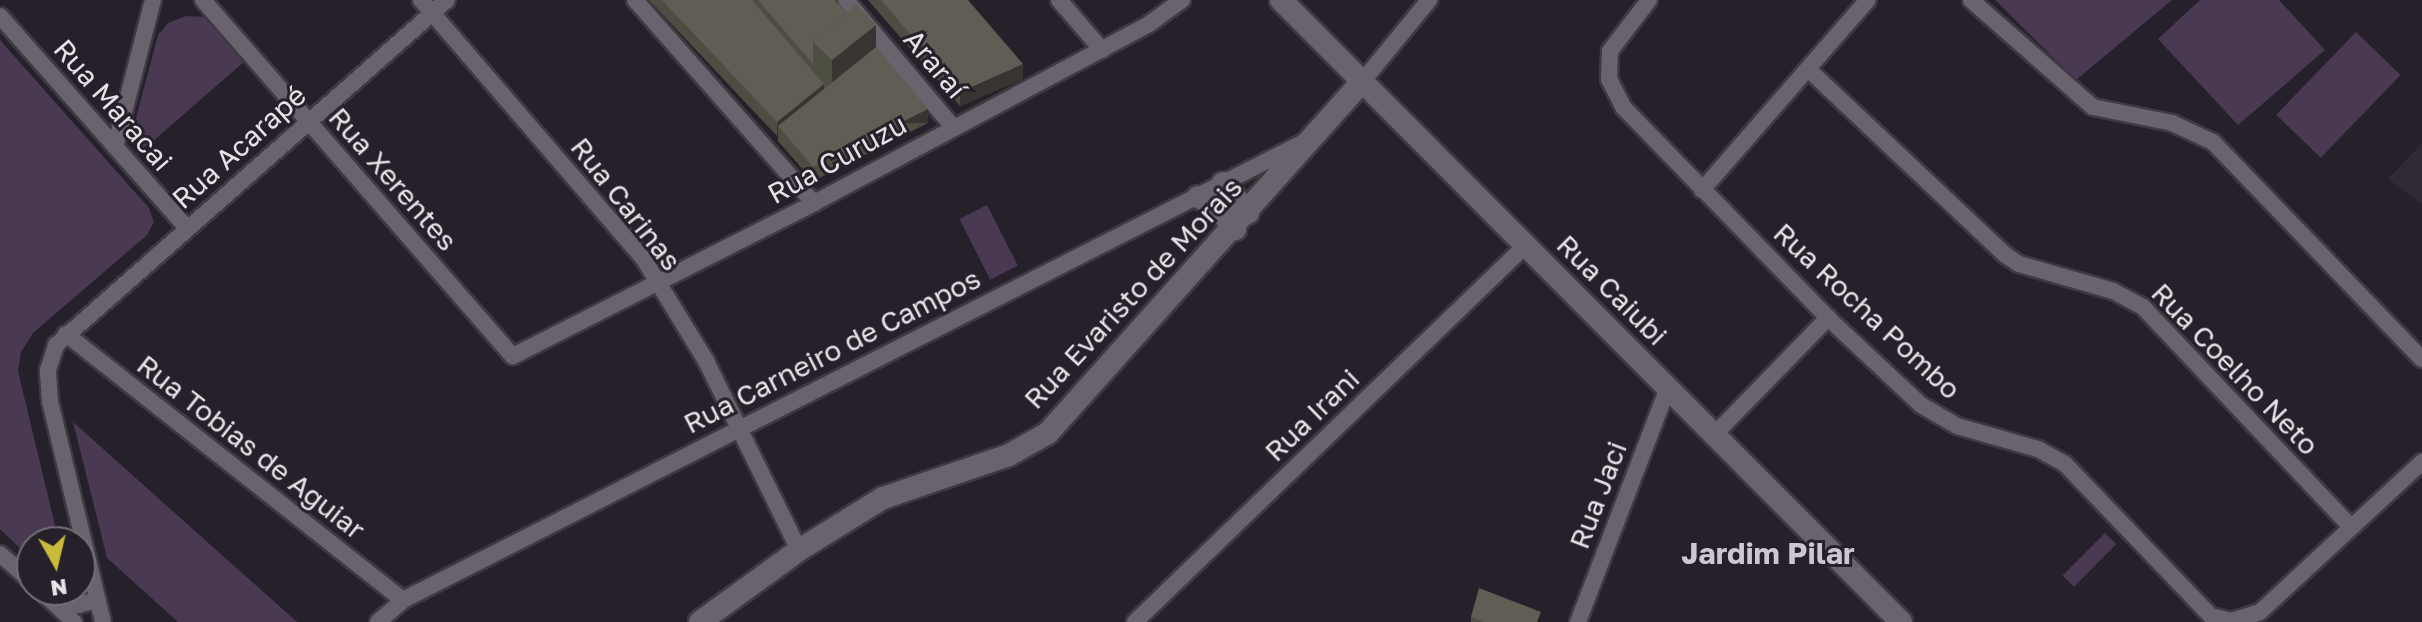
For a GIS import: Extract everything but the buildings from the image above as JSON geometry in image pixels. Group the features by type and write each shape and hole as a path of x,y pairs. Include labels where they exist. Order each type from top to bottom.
{"street":[{"path":"115,147 153,0"},
{"name":"Rua Xerentes","path":"203,0 513,356"},
{"name":"Rua Acarapé","path":"66,334 308,120 427,6 447,0"},
{"path":"635,0 814,203"},
{"name":"Araraí","path":"846,0 952,126"},
{"path":"1059,0 1102,50"},
{"name":"Rua Curuzu","path":"513,356 814,203 952,126 1102,50 1182,0"},
{"name":"Rua Caiubi","path":"1281,0 1716,433 1894,619"},
{"name":"Rua Evaristo de Morais","path":"700,622 799,550 883,498 1009,455 1048,433 1316,136 1429,0"},
{"name":"Rua Rocha Pombo","path":"1649,0 1614,43 1608,70 1618,101 1828,318 1942,418 2038,449 2065,464 2211,616 2231,621 2260,612 2422,462"},
{"path":"1702,190 1868,0"},
{"path":"1971,0 2093,107 2172,123 2213,142 2422,359"},
{"name":"Rua Carinas","path":"427,6 643,258 738,427 799,550"},
{"name":"Rua Maracai","path":"0,16 187,228"},
{"name":"Rua Coelho Neto","path":"1808,69 2004,254 2019,264 2113,291 2143,307 2350,526"},
{"name":"Rua Carneiro de Campos","path":"378,622 403,600 738,427 1316,136"},
{"path":"1223,183 1241,221"},
{"path":"1198,197 1241,221"},
{"name":"Rua Irani","path":"1135,622 1525,246"},
{"path":"1716,433 1828,318"},
{"path":"66,334 51,355 49,392 103,622"},
{"name":"Rua Tobias de Aguiar","path":"66,334 403,600"},
{"name":"Rua Jaci","path":"1578,622 1668,388"},
{"path":"0,554 16,568"},
{"path":"57,606 74,622"}],"shaded area":[{"path":"1995,0 2172,0 2076,80"},
{"path":"2200,0 2279,0 2325,50 2238,125 2158,39"},
{"path":"186,16 207,17 245,61 137,155 131,137 158,35 168,23"},
{"path":"2356,32 2401,75 2321,158 2276,115"},
{"path":"0,40 149,208 154,222 147,235 33,333 21,352 18,371 55,526 16,526 16,544 0,529"},
{"path":"2422,143 2422,204 2388,179"},
{"path":"987,205 1018,266 990,280 959,219"},
{"path":"73,422 297,622 178,622 107,558"},
{"path":"2105,533 2116,544 2074,587 2063,575"}],"district":[{"name":"Jardim Pilar","path":"1768,553"}]}
